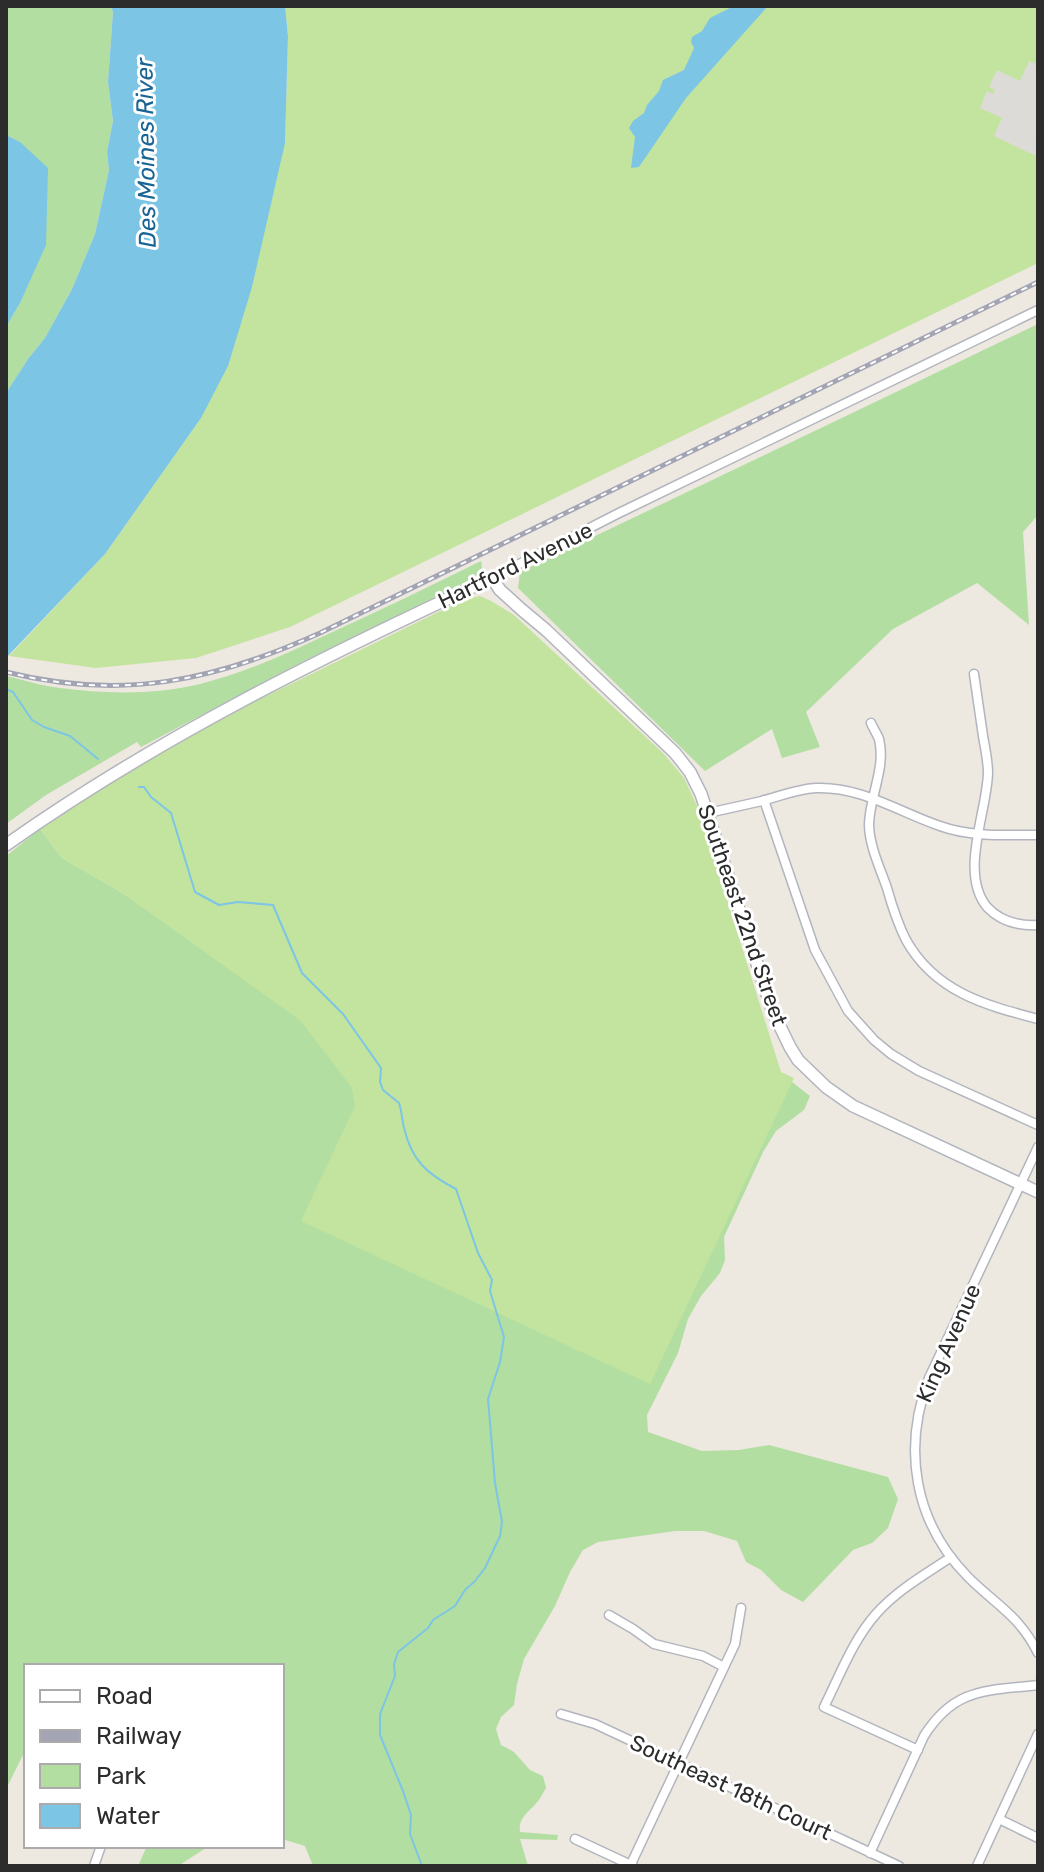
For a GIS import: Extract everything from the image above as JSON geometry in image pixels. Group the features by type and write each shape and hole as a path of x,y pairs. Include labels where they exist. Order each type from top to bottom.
{"street":[{"name":"Hartford Avenue","path":"6,845 209,719 357,641 1038,310"},
{"name":"Southeast 22nd Street","path":"492,578 500,590 675,753 695,780 773,1012 798,1060 826,1087 853,1106 1038,1192"},
{"path":"974,674 988,772 974,865 976,884 982,901 994,914 1010,922 1038,925"},
{"path":"871,723 879,739 880,767 869,825 895,915 907,941 923,963 944,983 963,995 1038,1019"},
{"path":"708,813 783,793 816,788 837,789 874,799 942,827 979,833 1038,835"},
{"path":"764,800 815,950 848,1011 882,1047 919,1071 1038,1125"},
{"name":"King Avenue","path":"1038,1147 929,1378 918,1412 914,1447 918,1483 931,1522 951,1557 973,1582 1016,1619 1038,1653"},
{"path":"918,1750 824,1707 856,1642 876,1614 902,1591 951,1557"},
{"path":"575,1839 633,1865 735,1644 741,1608"},
{"path":"609,1615 654,1644 703,1656 724,1667"},
{"path":"870,1853 918,1750 934,1721 946,1709 976,1693 1038,1685"},
{"name":"Southeast 18th Court","path":"561,1714 595,1724 899,1866"},
{"path":"977,1866 1038,1734"},
{"path":"999,1819 1038,1838"}],"green space":[{"path":"6,6 111,6 108,82 113,121 107,152 109,170 95,234 72,289 45,338 6,393 6,327 20,303 20,142 6,135"},
{"path":"285,6 1038,6 1038,263 290,627 196,658 96,668 9,656 105,554 201,418 285,143 288,36"},
{"path":"1038,324 1038,515 1023,532 1029,625 977,583 893,629 806,712 820,747 782,758 772,729 705,771 518,588 520,572"},
{"path":"481,561 480,573 470,580 302,662 141,747 137,742 46,795 6,824 6,676 53,687 112,692 148,692 200,684 280,656"},
{"path":"480,596 514,615 663,753 684,778 699,810 781,1072 794,1078 650,1384 301,1221 355,1106 352,1088 301,1021 121,892 62,858 40,829 131,770 244,707 465,599"},
{"path":"40,829 62,858 121,892 158,918 774,1068 810,1096 804,1110 776,1131 763,1152 724,1237 725,1260 720,1273 701,1296 688,1319 678,1353 647,1415 648,1432 702,1451 769,1445 888,1477 898,1499 888,1528 872,1543 853,1550 803,1602 781,1590 761,1570 746,1562 737,1541 704,1531 675,1531 598,1542 583,1550 524,1659 514,1705 501,1717 496,1729 501,1745 514,1752 530,1770 543,1776 546,1788 523,1818 520,1832 558,1835 557,1840 520,1839 528,1866 313,1866 305,1846 284,1840 284,1664 24,1664 24,1753 6,1789 6,856"},
{"path":"146,1848 206,1848 178,1866 138,1866"}],"shaded area":[{"path":"1029,61 1038,65 1035,69 1038,71 1038,137 1035,144 1038,144 1038,157 994,136 1002,118 980,108 987,91 993,94 995,90 989,87 997,70 1020,81"}],"water":[{"name":"Des Moines River","path":"111,6 285,6 288,36 285,143 252,287 228,366 201,418 105,554 6,658 6,393 45,338 72,289 95,234 109,170 107,152 113,121 108,82"},
{"path":"734,6 768,6 686,98 639,167 631,168 635,137 629,128 633,121 644,113 663,80 684,70 694,48 692,37 702,31 710,18"},
{"path":"6,135 20,142 48,168 46,245 6,327"}],"waterway":[{"path":"6,689 13,692 32,720 70,736 98,759"},
{"path":"139,787 144,787 171,813 195,892 219,905 238,902 273,905 302,973 343,1014 381,1068 383,1090 399,1103 407,1139 416,1158 429,1172 456,1189 478,1253 492,1280 490,1291 504,1337 488,1399 495,1483 502,1522 500,1536 485,1568 455,1606 433,1620 428,1628 398,1652 394,1664 395,1676 380,1714 380,1735 411,1815 410,1834 422,1866"}],"railway":[{"path":"6,672 48,681 128,685 205,674 281,650 1038,282"}]}
